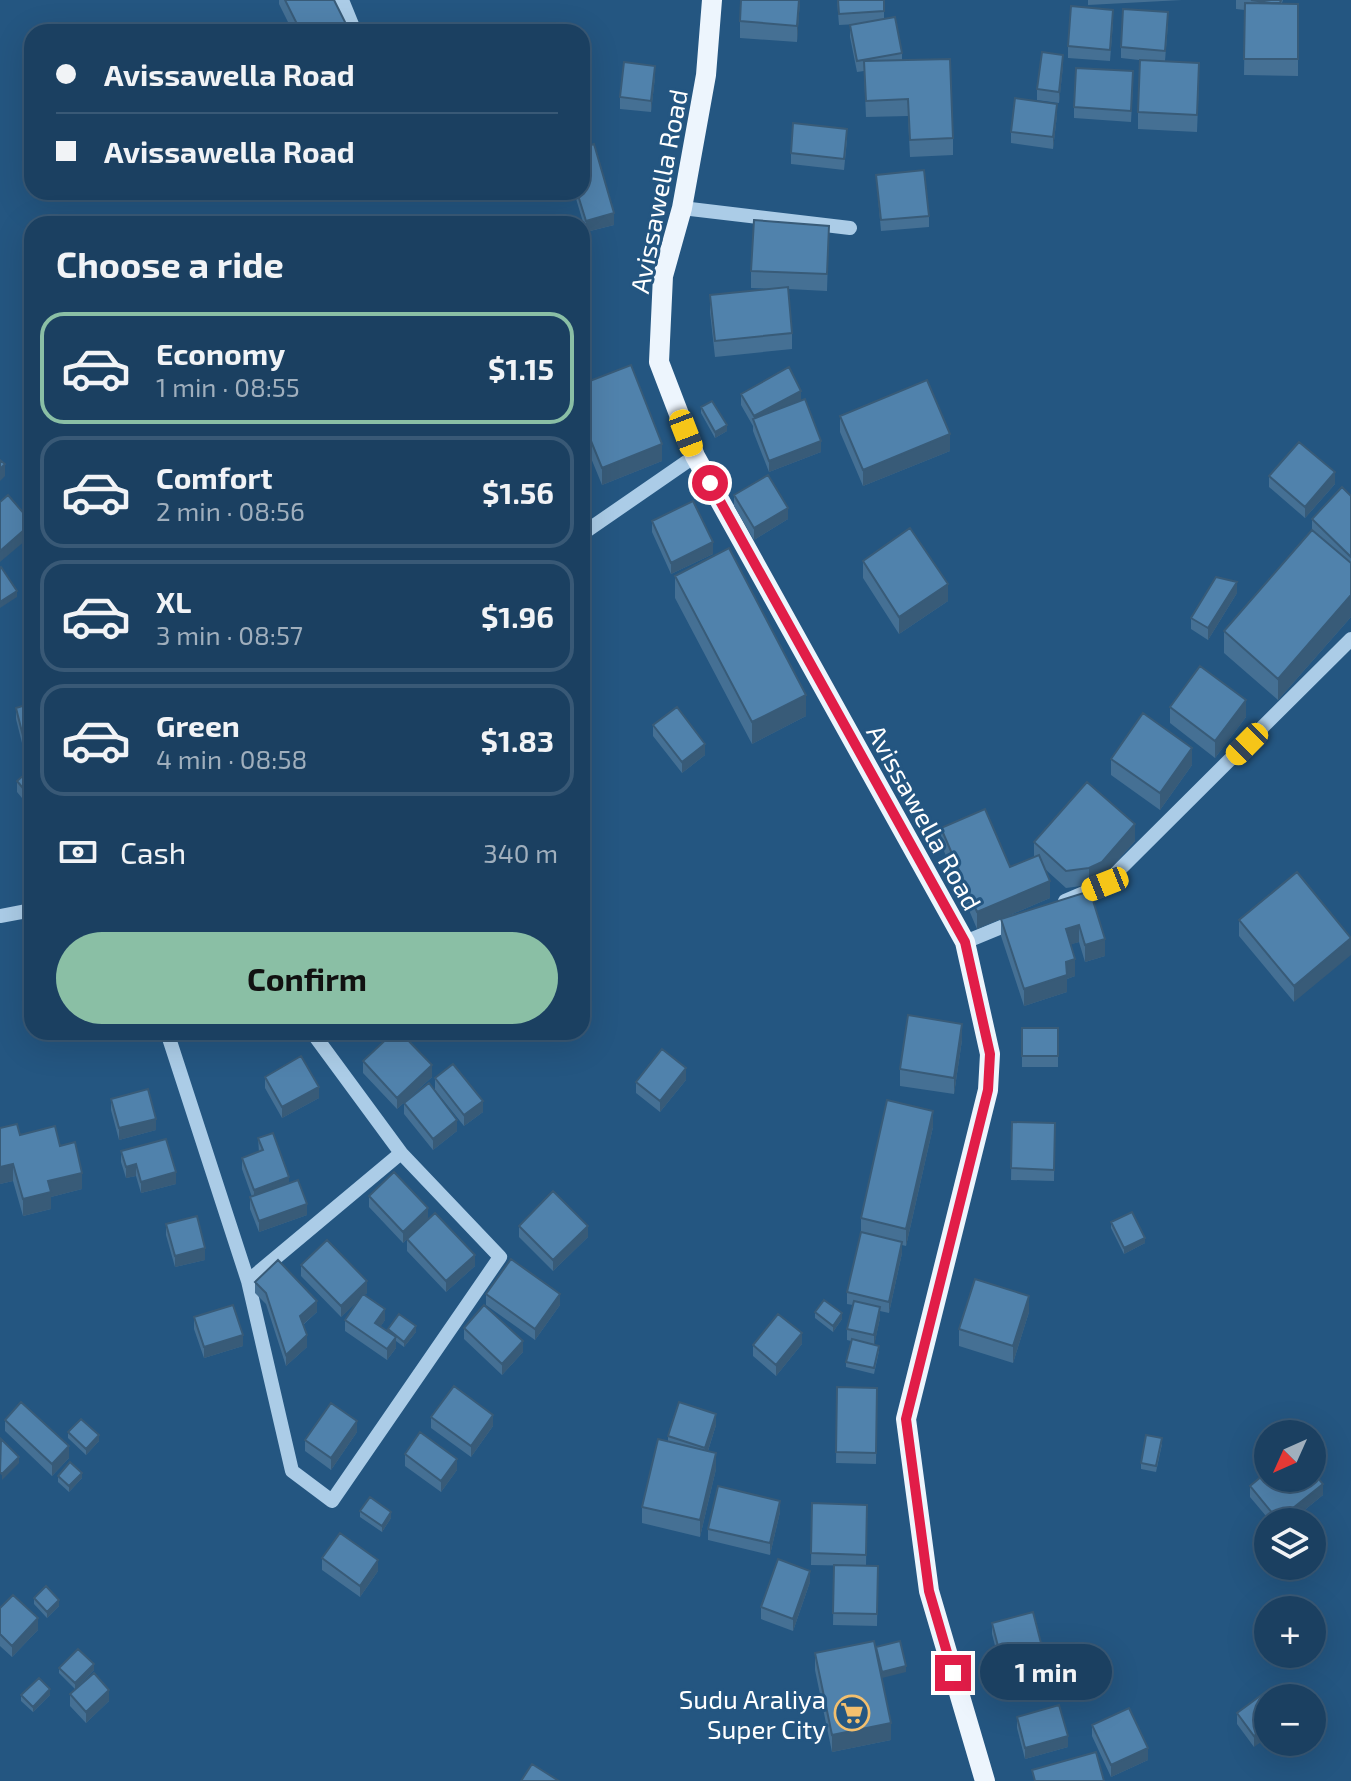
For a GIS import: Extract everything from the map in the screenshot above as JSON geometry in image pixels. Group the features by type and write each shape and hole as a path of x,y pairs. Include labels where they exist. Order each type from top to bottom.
{"main road":[{"name":"Avissawella Road","path":"712,0 706,75 682,208 663,276 659,362 695,456 965,942 990,1054 988,1090 906,1419 929,1591 985,1781"}],"street":[{"path":"342,0 352,24"},
{"path":"682,208 850,228"},
{"path":"590,528 695,456"},
{"path":"965,942 1105,884 1351,639"},
{"path":"0,916 24,912"},
{"path":"170,1040 248,1281 292,1471 332,1501 500,1257 401,1153 318,1040"},
{"path":"248,1281 401,1153"}],"building":[{"path":"285,0 334,0 346,24 297,24"},
{"path":"741,0 799,0 797,26 740,21"},
{"path":"838,0 884,0 884,11 839,14"},
{"path":"1251,0 1281,0 1280,3 1271,3"},
{"path":"1245,3 1298,4 1298,59 1244,59"},
{"path":"1071,6 1113,10 1110,50 1068,46"},
{"path":"1123,9 1168,12 1165,51 1121,47"},
{"path":"895,17 902,53 857,61 850,25"},
{"path":"1042,52 1063,55 1059,92 1037,89"},
{"path":"950,59 953,138 910,140 908,99 866,101 864,61"},
{"path":"1140,60 1199,63 1197,115 1138,112"},
{"path":"624,62 655,66 651,101 620,97"},
{"path":"1076,68 1133,71 1131,111 1074,107"},
{"path":"1015,98 1057,104 1053,137 1011,132"},
{"path":"793,123 847,129 844,159 791,153"},
{"path":"594,144 614,213 590,220 590,216 584,216 579,200 590,200 590,145"},
{"path":"924,170 929,216 881,220 876,175"},
{"path":"754,220 829,226 827,274 751,271"},
{"path":"788,287 792,333 715,341 710,295"},
{"path":"631,365 662,444 602,468 590,439 590,381"},
{"path":"789,367 801,391 754,416 741,394"},
{"path":"927,380 950,434 863,470 840,416"},
{"path":"805,399 821,441 769,461 753,419"},
{"path":"712,401 727,425 715,432 701,407"},
{"path":"1299,442 1335,472 1305,507 1269,476"},
{"path":"768,475 788,508 754,528 734,495"},
{"path":"1342,487 1351,496 1351,557 1312,519"},
{"path":"8,495 24,514 24,530 0,551 0,502"},
{"path":"693,501 713,542 671,563 652,521"},
{"path":"910,528 948,584 899,617 863,561"},
{"path":"1312,530 1351,563 1351,595 1278,679 1224,631"},
{"path":"729,548 806,695 752,722 675,576"},
{"path":"0,568 17,591 0,602"},
{"path":"1216,577 1237,582 1208,628 1191,618"},
{"path":"1200,666 1246,700 1215,741 1170,707"},
{"path":"24,706 24,736 23,736 16,708"},
{"path":"677,707 705,744 682,762 653,725"},
{"path":"1143,713 1192,748 1160,793 1111,759"},
{"path":"24,775 24,789 17,781"},
{"path":"1087,782 1135,824 1102,862 1089,868 1066,871 1034,842"},
{"path":"985,809 1010,867 1039,855 1050,881 977,912 941,828"},
{"path":"1297,872 1351,938 1294,986 1239,920"},
{"path":"1090,891 1105,939 1085,945 1079,925 1066,929 1075,959 1066,962 1067,975 1024,989 1001,919"},
{"path":"908,1015 962,1024 954,1078 900,1069"},
{"path":"1022,1028 1058,1028 1058,1056 1022,1056"},
{"path":"385,1040 408,1040 432,1065 397,1098 363,1061"},
{"path":"662,1049 686,1068 660,1101 636,1082"},
{"path":"301,1056 319,1087 282,1107 265,1077"},
{"path":"453,1064 483,1101 464,1115 435,1078"},
{"path":"429,1083 457,1120 433,1139 404,1103"},
{"path":"148,1089 156,1119 119,1128 111,1099"},
{"path":"887,1100 933,1111 906,1229 861,1218"},
{"path":"1012,1122 1055,1123 1054,1170 1011,1168"},
{"path":"17,1124 20,1135 55,1126 60,1146 75,1142 82,1173 48,1181 51,1192 23,1199 13,1164 0,1167 0,1128"},
{"path":"273,1133 289,1177 254,1190 242,1158 263,1150 258,1138"},
{"path":"166,1139 176,1172 141,1182 136,1164 126,1167 121,1151"},
{"path":"394,1172 428,1208 403,1232 369,1196"},
{"path":"298,1180 307,1204 259,1221 250,1197"},
{"path":"553,1191 588,1226 553,1260 519,1226"},
{"path":"1132,1212 1145,1238 1124,1248 1111,1222"},
{"path":"435,1213 475,1255 446,1281 407,1239"},
{"path":"197,1216 205,1248 175,1256 166,1224"},
{"path":"861,1232 902,1242 889,1302 847,1292"},
{"path":"327,1240 367,1281 341,1306 301,1265"},
{"path":"511,1259 560,1294 535,1329 486,1294"},
{"path":"278,1260 317,1301 300,1316 307,1335 286,1355 266,1293 255,1282"},
{"path":"975,1279 1029,1296 1013,1346 959,1329"},
{"path":"363,1294 385,1309 375,1323 396,1337 387,1349 345,1320"},
{"path":"824,1300 842,1313 833,1326 815,1312"},
{"path":"854,1301 880,1307 874,1335 847,1329"},
{"path":"233,1305 243,1335 204,1347 194,1317"},
{"path":"484,1305 523,1341 502,1364 464,1328"},
{"path":"399,1314 416,1326 404,1342 388,1329"},
{"path":"778,1314 802,1333 776,1365 753,1345"},
{"path":"852,1339 879,1346 874,1368 846,1362"},
{"path":"454,1386 493,1415 471,1446 431,1417"},
{"path":"837,1387 877,1388 876,1453 836,1452"},
{"path":"21,1402 69,1446 52,1464 5,1420"},
{"path":"679,1402 716,1414 705,1448 668,1436"},
{"path":"331,1403 357,1421 331,1458 305,1440"},
{"path":"81,1419 99,1435 86,1449 68,1432"},
{"path":"420,1432 457,1459 441,1481 405,1454"},
{"path":"1146,1435 1162,1438 1156,1466 1141,1463"},
{"path":"1,1439 19,1457 2,1474 0,1472"},
{"path":"658,1439 716,1453 700,1520 642,1507"},
{"path":"70,1462 82,1473 69,1486 58,1476"},
{"path":"718,1486 780,1501 770,1543 708,1529"},
{"path":"1255,1492 1313,1492 1293,1508 1268,1508"},
{"path":"370,1497 391,1512 382,1526 360,1511"},
{"path":"812,1503 867,1505 866,1555 811,1553"},
{"path":"340,1533 378,1560 360,1586 322,1558"},
{"path":"778,1559 810,1571 793,1619 761,1607"},
{"path":"834,1565 878,1566 877,1614 833,1613"},
{"path":"46,1586 59,1600 47,1612 34,1598"},
{"path":"13,1595 38,1618 12,1646 0,1634 0,1608"},
{"path":"1033,1612 1041,1643 1000,1654 992,1623"},
{"path":"874,1641 891,1723 832,1735 815,1653"},
{"path":"900,1641 906,1666 882,1672 876,1647"},
{"path":"78,1649 94,1664 75,1683 59,1668"},
{"path":"94,1673 109,1690 86,1712 70,1694"},
{"path":"39,1678 50,1689 33,1707 21,1695"},
{"path":"1254,1700 1254,1736 1237,1713"},
{"path":"1059,1705 1068,1736 1025,1748 1017,1717"},
{"path":"1129,1708 1148,1748 1111,1765 1092,1725"},
{"path":"1096,1752 1104,1781 1035,1781 1032,1770"},
{"path":"532,1764 559,1781 521,1781"}],"place":[{"name":"Sudu Araliya Super City","path":"852,1713"}],"route":[{"path":"710,483 965,942 990,1054 988,1090 906,1419 929,1591 953,1673"}]}
